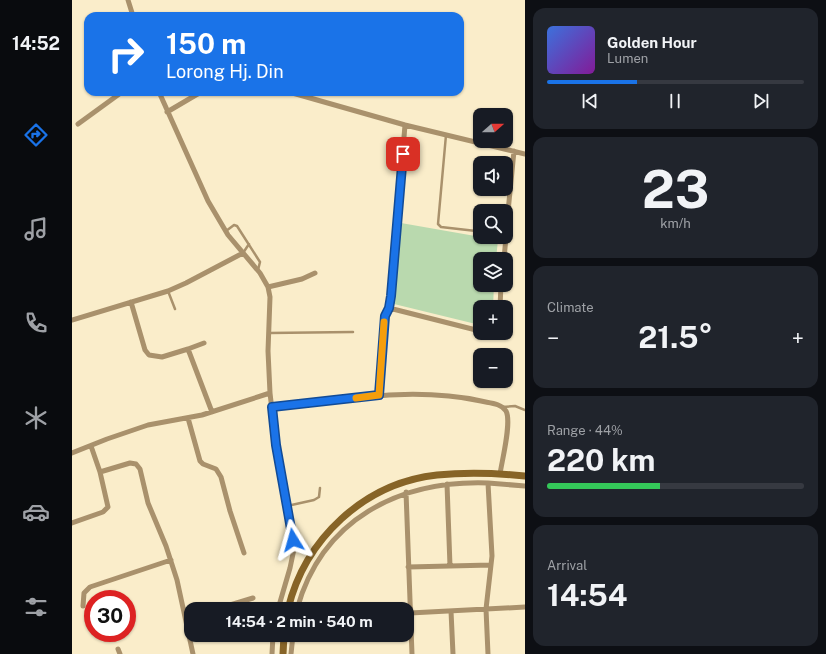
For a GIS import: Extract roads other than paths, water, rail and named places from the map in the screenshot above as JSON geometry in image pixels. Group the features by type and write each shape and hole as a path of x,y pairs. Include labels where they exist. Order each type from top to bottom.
{"main road":[{"path":"290,602 299,574 309,556 332,527 358,505 379,493 419,478 454,474 500,474 525,476"},
{"path":"282,654 283,642"}],"street":[{"path":"128,0 132,12"},
{"path":"78,124 116,96"},
{"path":"161,96 208,201 226,231 258,270 268,287 270,297 268,333 270,393 276,445 287,506 293,556 280,602"},
{"path":"167,112 194,96"},
{"path":"303,96 405,125 525,154"},
{"path":"379,395 385,316 389,308 405,125"},
{"path":"509,204 514,151"},
{"path":"72,320 168,291 186,284 243,253"},
{"path":"268,287 302,279 315,273"},
{"path":"132,302 145,350 149,355 162,357 204,344"},
{"path":"389,308 473,329"},
{"path":"188,349 212,412"},
{"path":"72,453 148,426 212,412 270,393"},
{"path":"272,407 379,395 426,393 460,396 502,407 508,419 500,474"},
{"path":"188,418 200,461 203,464 216,469 221,477 230,511 244,552"},
{"path":"72,523 103,512 108,507 100,472 91,446"},
{"path":"100,472 130,463 139,466 148,503 166,546 184,602"},
{"path":"488,483 492,544 492,565 486,609 488,654"},
{"path":"300,602 312,571 335,540 363,515 381,503 406,492 447,484 488,483 525,486"},
{"path":"447,484 450,566"},
{"path":"406,492 410,602"},
{"path":"83,606 84,593 90,587 171,560"},
{"path":"408,568 492,565"},
{"path":"240,602 253,598"},
{"path":"414,613 525,607"},
{"path":"451,611 453,654"},
{"path":"192,642 193,654"},
{"path":"272,654 273,642"},
{"path":"292,654 293,642"},
{"path":"411,642 412,654"}],"lane":[{"path":"446,135 438,224 441,227 473,231"},
{"path":"226,231 236,225 260,262 258,270"},
{"path":"243,253 249,244"},
{"path":"168,291 175,309"},
{"path":"268,333 353,332"},
{"path":"502,407 515,406 525,410"},
{"path":"287,506 314,500 319,497 320,488"}]}
